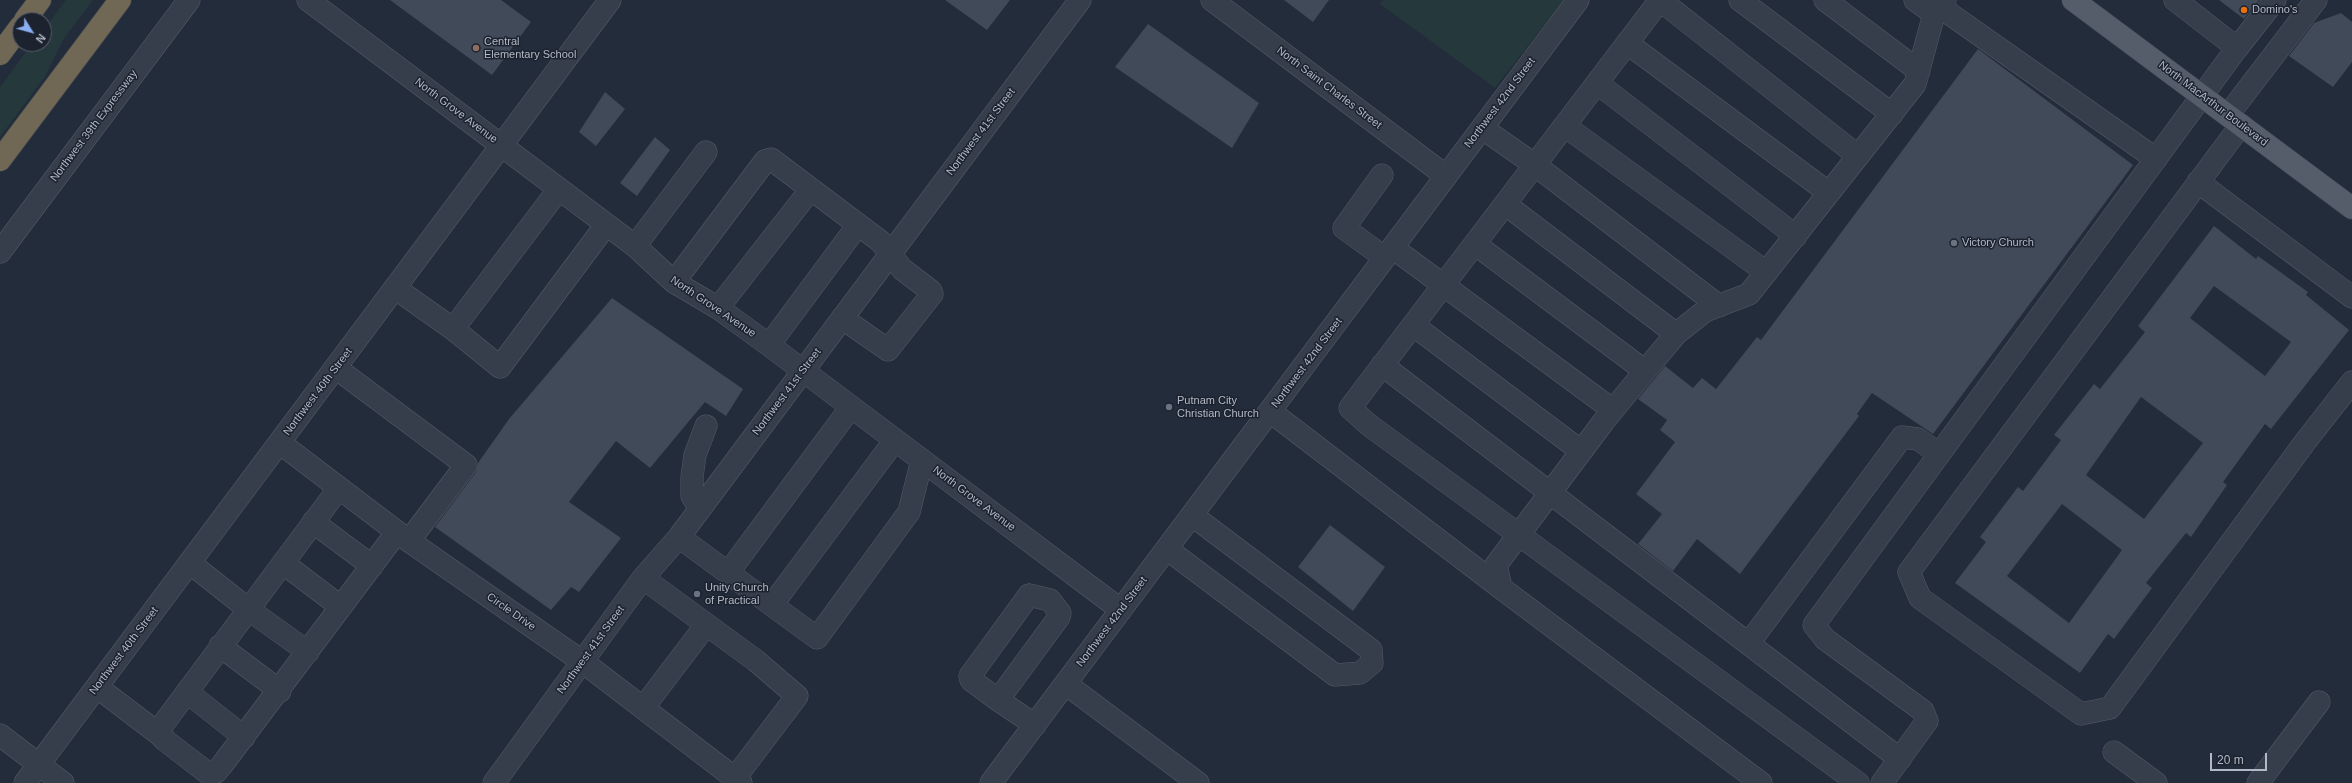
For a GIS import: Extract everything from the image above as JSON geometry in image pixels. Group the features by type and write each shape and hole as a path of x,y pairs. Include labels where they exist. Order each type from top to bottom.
{"highway":[{"path":"31,12 40,0"},
{"path":"0,160 120,0"},
{"path":"0,54 12,38"}],"main road":[{"name":"North MacArthur Boulevard","path":"2073,0 2352,208"}],"street":[{"name":"Northwest 39th Expressway","path":"0,252 189,0"},
{"name":"North Grove Avenue","path":"308,0 635,246 674,282 718,308 769,345 1121,610"},
{"name":"Northwest 40th Street","path":"25,783 610,0"},
{"name":"Northwest 41st Street","path":"494,783 643,578 679,537 1080,0"},
{"name":"North Saint Charles Street","path":"1212,0 1446,176"},
{"name":"Northwest 42nd Street","path":"991,783 1271,412 1578,0"},
{"path":"1858,156 1660,0 1350,408 1369,425 1858,783"},
{"path":"1740,0 1892,114"},
{"path":"1825,0 1919,71"},
{"path":"1915,0 1939,7 2156,159"},
{"path":"2175,0 2237,48"},
{"path":"1882,783 1927,721 1923,711 1825,639 1814,625 2156,159 2201,95 2275,0"},
{"path":"2316,0 2234,120 2198,182 1909,572 1920,598 2081,714 2110,708 2305,442 2352,382"},
{"path":"1501,588 1496,565 1581,451 1645,371 1676,334 1705,312 1749,294 1916,84 1939,7"},
{"path":"1627,43 1829,193"},
{"path":"1597,83 1796,236"},
{"path":"1565,126 1766,272"},
{"path":"1482,128 1535,165 1719,306"},
{"path":"635,246 706,152"},
{"path":"674,282 765,161 771,159 880,241 902,269 932,291 932,294 888,350 842,318"},
{"path":"1382,175 1344,228 1443,286 1613,410"},
{"path":"2198,182 2352,297"},
{"path":"452,329 559,189"},
{"path":"718,308 812,189"},
{"path":"1505,204 1676,334"},
{"path":"395,288 452,329 500,367 606,224"},
{"path":"769,345 858,225"},
{"path":"1475,244 1645,371"},
{"path":"1413,325 1581,451"},
{"path":"1382,365 1551,492 1900,759"},
{"path":"97,687 209,774 216,772 280,691 372,566 403,536 466,465 336,368"},
{"path":"728,573 852,407"},
{"path":"1271,412 1501,588 1761,783"},
{"path":"700,509 692,496 692,478 695,455 706,426"},
{"path":"1749,643 1902,437 1918,439 1939,454"},
{"path":"772,605 895,440"},
{"name":"Circle Drive","path":"280,443 403,536 583,662 738,780"},
{"path":"679,537 817,638 909,512 922,460"},
{"path":"159,734 161,727 220,646 339,488"},
{"path":"1167,549 1335,675 1360,673 1372,662 1371,650 1192,516"},
{"path":"313,522 372,566"},
{"path":"190,563 248,609 308,652"},
{"path":"283,563 341,607"},
{"path":"1050,600 1071,572"},
{"path":"643,578 797,696 738,780"},
{"path":"998,700 1059,617 1060,613 1050,600 1029,595 970,676 971,680 998,700 1035,725"},
{"path":"643,708 706,625"},
{"path":"220,646 280,691"},
{"path":"1066,684 1198,783"},
{"path":"187,692 244,737"},
{"path":"2258,783 2319,702"},
{"path":"0,735 63,783"},
{"path":"2114,752 2156,783"}],"shaded area":[{"path":"66,0 93,0 63,40 44,78 0,137 0,87 26,52 52,52 52,18"},
{"path":"1384,0 1564,0 1495,88 1380,4"}],"building":[{"path":"390,0 501,0 531,22 492,75"},
{"path":"945,0 1010,0 987,30"},
{"path":"1284,0 1329,0 1313,22"},
{"name":"Domino's","path":"2219,0 2259,0 2244,19"},
{"path":"2341,13 2352,22 2352,62 2333,87 2289,56 2314,23"},
{"path":"1148,24 1259,103 1232,148 1115,67"},
{"name":"Victory Church","path":"1978,49 2133,165 1933,434 1872,393 1857,414 1859,416 1740,574 1697,539 1673,571 1638,544 1662,514 1636,494 1675,442 1660,430 1667,420 1638,399 1665,366 1693,388 1702,378 1716,389 1757,337 1761,340"},
{"path":"605,92 625,109 596,146 579,132"},
{"path":"655,137 670,150 637,196 620,183"},
{"path":"2214,226 2256,259 2258,256 2308,292 2306,295 2349,330 2271,429 2265,424 2223,482 2227,485 2191,537 2186,533 2146,583 2152,588 2114,639 2108,634 2080,673 1955,583 1986,542 1980,537 2018,487 2023,491 2061,440 2054,435 2094,384 2100,389 2145,332 2138,326","holes":["2214,286 2291,342 2265,376 2190,318","2141,397 2203,443 2144,519 2086,475","2062,504 2122,550 2069,623 2007,576"]},
{"path":"612,298 743,389 726,416 705,402 650,468 616,441 569,502 621,538 579,592 571,587 551,610 435,527 476,472 478,463 509,419"},
{"path":"1330,525 1385,567 1353,611 1298,567"}],"place":[{"name":"Domino's","path":"2244,10"},
{"name":"Central Elementary School","path":"476,48"},
{"name":"Victory Church","path":"1954,243"},
{"name":"Putnam City Christian Church","path":"1169,407"},
{"name":"Unity Church of Practical","path":"697,594"}]}
